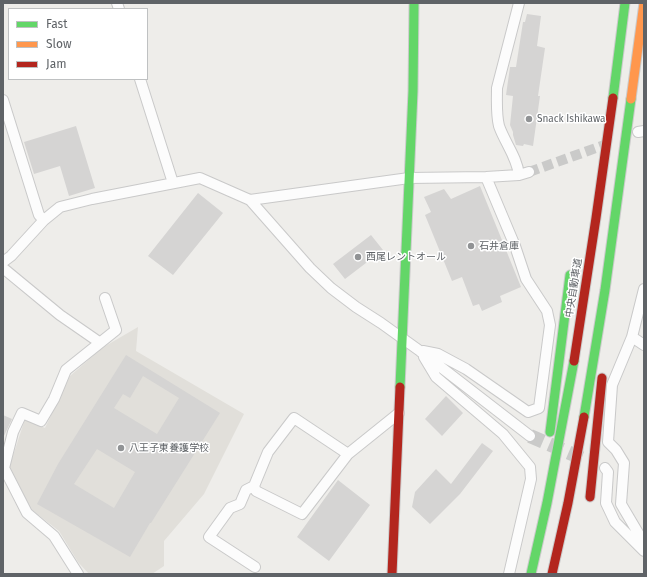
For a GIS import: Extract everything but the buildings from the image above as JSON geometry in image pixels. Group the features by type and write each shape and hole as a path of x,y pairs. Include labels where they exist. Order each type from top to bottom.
{"main road":[{"path":"392,574 415,52 414,3"},
{"name":"中央自動車道","path":"531,574 541,532 568,393 584,300 624,3"},
{"path":"552,574 576,463 595,356 644,3"},
{"path":"605,347 616,210"},
{"path":"541,532 549,441 570,275"},
{"path":"590,497 603,369"}],"street":[{"path":"250,200 409,178 486,177 524,174 518,166 499,125 497,101 497,88 519,3"},
{"path":"140,80 173,182"},
{"path":"3,100 39,215 44,220"},
{"path":"420,351 438,354 455,363 528,412 539,408 550,325 547,311 526,279 515,246 486,177"},
{"path":"3,262 11,256 44,220 60,208 92,199 173,182 200,178 250,200 320,278 356,307 420,351 530,436"},
{"path":"3,268 60,315 99,342"},
{"path":"644,289 632,337 612,385 608,442 616,450 624,463 620,504 644,543"},
{"path":"78,574 54,536 27,513 6,480 4,468 13,432 22,413 42,421 54,399 66,370 99,342 116,330 105,298"},
{"path":"632,337 644,345"},
{"path":"420,351 436,376 502,434 530,467 531,479 509,574"},
{"path":"254,486 256,491 302,514 348,454 399,413"},
{"path":"255,567 209,537 230,508 240,504 246,490 254,486 268,452 294,418 348,454"},
{"path":"605,468 608,472 606,503 615,522 644,551"}],"shaded area":[{"name":"八王子東養護学校","path":"138,327 136,351 244,414 204,494 164,541 164,566 152,574 89,574 78,562 59,531 32,510 9,468 25,419 45,428 70,376 102,348"}],"tunnel":[{"path":"529,172 610,143"},
{"path":"530,436 586,460"}],"traffic: fast":[{"path":"400,387 413,91 414,3"},
{"path":"613,98 625,3"},
{"path":"584,417 605,290 631,99"},
{"path":"550,432 570,275"},
{"path":"531,574 547,503 574,361"}],"traffic: slow":[{"path":"631,99 644,3"}],"traffic: jam":[{"path":"574,361 613,98"},
{"path":"590,497 602,378"},
{"path":"392,574 400,387"},
{"path":"552,574 568,503 584,417"}],"place":[{"name":"Snack Ishikawa","path":"529,119"},
{"name":"石井倉庫","path":"471,246"},
{"name":"西尾レントオール","path":"358,257"},
{"name":"八王子東養護学校","path":"121,448"}]}
